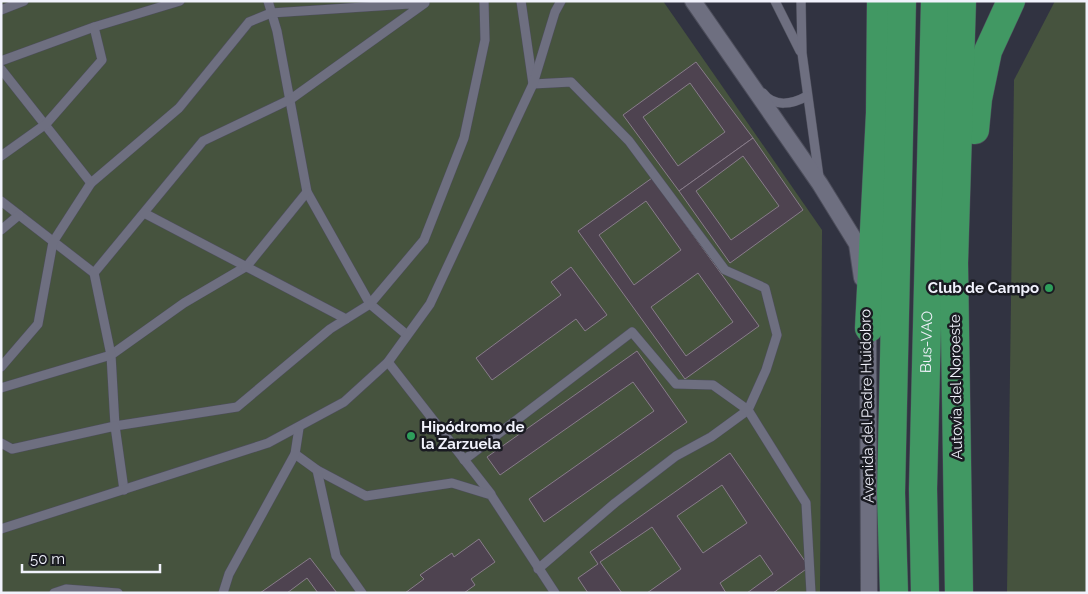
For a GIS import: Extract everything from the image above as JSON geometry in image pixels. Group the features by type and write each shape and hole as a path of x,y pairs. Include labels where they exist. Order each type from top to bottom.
{"highway":[{"path":"869,328 880,114 882,1"},
{"path":"894,593 892,463 902,1"},
{"name":"Bus-VAO","path":"925,593 923,479 935,1"},
{"name":"Autovía del Noroeste","path":"959,593 954,263 962,1"},
{"path":"957,380 978,99 988,50 1011,1"}],"street":[{"name":"Avenida del Padre Huidobro","path":"693,1 820,184 857,244 869,328 869,593"}],"lane":[{"path":"1,10 24,1"},
{"path":"1,61 94,27 180,1"},
{"path":"268,1 291,99 307,192 370,304 407,335"},
{"path":"1,443 12,449 116,426 237,406 330,329 370,304 424,240 464,138 485,40 484,1"},
{"path":"521,1 533,84"},
{"path":"1,529 268,442 299,428 344,402 388,362 430,304 533,84 555,12 561,1"},
{"path":"775,1 802,53"},
{"path":"801,1 802,53 820,184"},
{"path":"1,367 38,324 53,242 91,183 179,108 249,22 272,13 426,2"},
{"path":"94,273 203,140 291,99 426,2"},
{"path":"709,25 766,98 780,103 794,103 807,96"},
{"path":"1,156 46,124 102,60 94,27"},
{"path":"1,69 91,183"},
{"path":"533,84 571,82 629,141 725,270 765,288 776,335 766,370 748,410 711,437 676,456 615,503 538,569"},
{"path":"1,388 111,355 184,303 247,266 307,192"},
{"path":"1,201 94,273 111,355 116,426 124,490"},
{"path":"144,213 346,319"},
{"path":"1,230 19,215"},
{"path":"464,460 632,332 676,384 713,385 748,410 806,503 811,593"},
{"path":"388,362 491,494 555,593"},
{"path":"224,593 229,574 295,454 299,428"},
{"path":"295,454 317,470 366,496 452,483 491,494"},
{"path":"317,470 336,556 362,593"},
{"path":"54,593 66,590 118,593"}],"green space":[{"name":"Hipódromo de la Zarzuela","path":"1,1 663,1 822,230 820,593 1,593"},
{"name":"Club de Campo","path":"1055,1 1087,1 1087,593 1007,593 1014,80"}],"building":[{"path":"696,62 753,138 679,191 623,115","holes":["690,83 725,132 678,166 643,117"]},
{"path":"753,138 803,210 730,263 679,191","holes":["743,156 779,206 731,240 696,191"]},
{"path":"652,178 759,326 685,379 578,231","holes":["646,201 681,250 634,285 599,235","698,273 733,322 686,356 651,307"]},
{"path":"571,267 607,315 585,331 576,319 492,380 476,358 561,295 551,282"},
{"path":"637,351 687,422 544,522 529,499 654,411 633,382 500,475 487,457"},
{"path":"730,453 809,567 773,593 747,593 773,574 760,555 720,583 726,593 647,593 681,569 652,527 600,562 622,593 588,593 578,578 598,564 590,552","holes":["722,485 747,523 703,553 677,516"]},
{"path":"479,539 495,562 471,579 475,585 464,593 405,593 424,579 420,575 452,553 454,557"},
{"path":"310,558 337,593 318,593 307,578 287,593 260,593"}],"place":[{"name":"Club de Campo","path":"1049,288"},
{"name":"Hipódromo de la Zarzuela","path":"411,436"}]}
